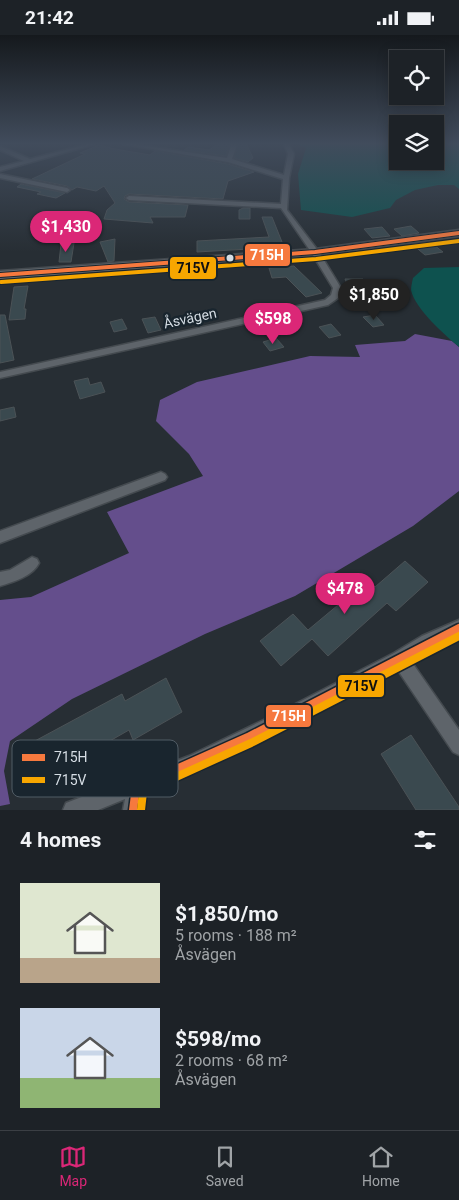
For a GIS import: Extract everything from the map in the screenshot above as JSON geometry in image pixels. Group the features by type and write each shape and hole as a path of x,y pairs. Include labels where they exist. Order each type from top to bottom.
{"street":[{"path":"20,180 67,190"},
{"path":"286,180 284,211 315,252"},
{"path":"129,198 284,206"},
{"path":"0,275 315,252 459,233"},
{"name":"Åsvägen","path":"0,375 328,302 335,295 337,288 315,252"},
{"path":"0,537 161,477"},
{"path":"0,579 14,575 32,563"},
{"path":"178,769 203,759 400,659 428,642 459,628"},
{"path":"400,659 459,746"},
{"path":"73,810 109,797"},
{"path":"133,810 135,797"}],"shaded area":[{"path":"299,180 459,180 459,189 454,185 438,185 415,190 396,200 390,208 352,217 301,210"},
{"path":"459,267 459,347 424,313 411,290 413,278 424,268"},
{"path":"415,334 452,341 459,347 459,491 413,526 295,596 205,634 72,699 10,741 4,771 10,804 0,806 0,600 31,597 129,553 107,512 203,476 189,454 156,421 160,400 197,382 310,356 360,357 355,345 405,341"}],"building":[{"path":"38,180 230,180 228,181 223,199 129,194 125,196 124,199 129,202 188,205 185,217 150,217 153,223 104,219 107,210 115,203 104,186 96,191 77,187 72,190 67,186"},
{"path":"21,184 65,193 56,198 37,194 41,192 17,187"},
{"path":"250,208 250,219 239,219 239,210"},
{"path":"262,217 272,217 284,247 197,252 197,241 269,237"},
{"path":"411,226 419,233 402,236 394,229"},
{"path":"382,227 390,236 372,238 364,229"},
{"path":"115,239 114,261 108,262 100,242"},
{"path":"430,242 443,252 425,255 412,244"},
{"path":"74,243 71,262 59,262 61,244"},
{"path":"294,266 322,293 306,297 286,277 272,278 269,268"},
{"path":"345,279 363,279 371,298 353,299"},
{"path":"28,286 24,309 26,309 25,319 9,320 14,287"},
{"path":"0,315 5,315 14,360 0,363"},
{"path":"375,315 384,325 373,327 363,317"},
{"path":"155,317 161,330 148,333 142,319"},
{"path":"122,319 127,329 114,332 110,322"},
{"path":"331,324 341,335 329,338 319,327"},
{"path":"276,338 284,347 270,351 263,342"},
{"path":"88,378 90,385 101,382 105,392 80,399 74,381"},
{"path":"14,407 16,417 0,421 0,410"},
{"path":"405,561 428,582 396,611 387,603 328,656 312,639 281,666 260,641 293,614 308,630 368,580 375,587"},
{"path":"166,678 182,712 133,740 129,730 111,740 37,740 122,694 125,701"},
{"path":"411,735 459,807 459,810 416,810 381,754"}],"transit line":[{"name":"715H","path":"0,275 315,252 459,233"},
{"name":"715V","path":"1,282 316,259 459,241"},
{"name":"715H","path":"178,768 248,737 459,628"},
{"name":"715V","path":"178,776 251,743 459,636"},
{"name":"715H","path":"133,810 135,797"},
{"name":"715V","path":"141,810 142,797"}]}
